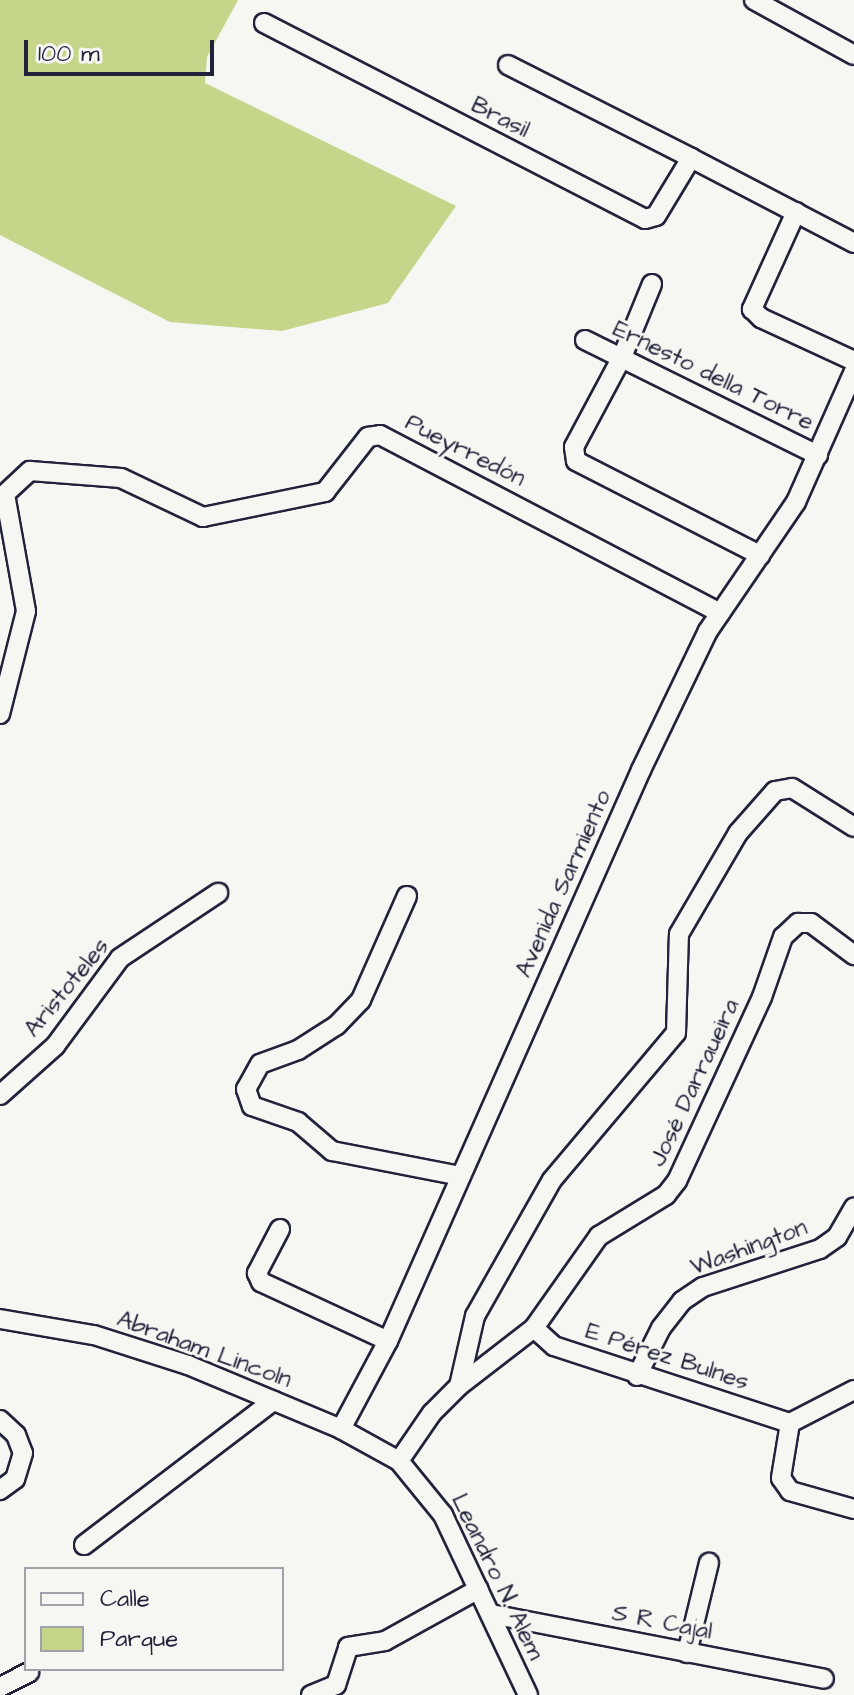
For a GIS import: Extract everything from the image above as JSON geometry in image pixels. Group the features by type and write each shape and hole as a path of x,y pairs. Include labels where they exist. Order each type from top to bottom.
{"street":[{"path":"754,0 854,55"},
{"name":"Brasil","path":"264,23 645,219 656,216 691,158"},
{"path":"508,65 854,243"},
{"path":"796,212 752,309 761,318 854,361"},
{"path":"652,284 622,357 574,447 576,461 760,555"},
{"name":"Ernesto della Torre","path":"585,340 818,455"},
{"name":"Avenida Sarmiento","path":"341,1429 388,1341 641,770 720,613 760,555 818,455 854,371"},
{"name":"Pueyrredón","path":"0,714 26,611 4,509 5,494 30,471 121,478 203,517 325,492 368,437 380,435 720,613"},
{"path":"459,1386 475,1316 552,1180 676,1033 679,934 738,833 775,791 792,788 854,827"},
{"name":"Aristoteles","path":"0,1095 55,1046 120,958 218,893"},
{"path":"407,896 361,1000 337,1025 298,1050 260,1064 246,1089 252,1106 298,1122 332,1151 461,1176"},
{"name":"José Darraueira","path":"534,1328 599,1236 666,1195 677,1181 762,997 783,937 798,923 811,923 854,955"},
{"name":"Washington","path":"637,1376 661,1328 682,1301 703,1287 820,1249 837,1237 854,1208"},
{"path":"280,1229 257,1273 261,1282 388,1341"},
{"name":"Abraham Lincoln","path":"0,1319 119,1342 341,1429"},
{"path":"399,1461 432,1413 459,1386 534,1328"},
{"name":"E Pérez Bulnes","path":"534,1328 554,1346 637,1376 790,1423"},
{"path":"854,1390 790,1423 781,1478 790,1491 854,1509"},
{"path":"84,1545 273,1401"},
{"path":"0,1420 16,1435 23,1453 15,1479 0,1490"},
{"name":"Leandro N. Alem","path":"341,1429 399,1461 443,1515 528,1695"},
{"path":"687,1653 709,1563"},
{"path":"311,1695 336,1685 348,1647 385,1641 479,1589"},
{"name":"S R Cajal","path":"491,1614 824,1679"},
{"path":"0,1687 29,1672"}],"green space":[{"path":"0,0 238,0 207,57 205,83 456,206 388,303 282,331 170,322 0,235"}]}
